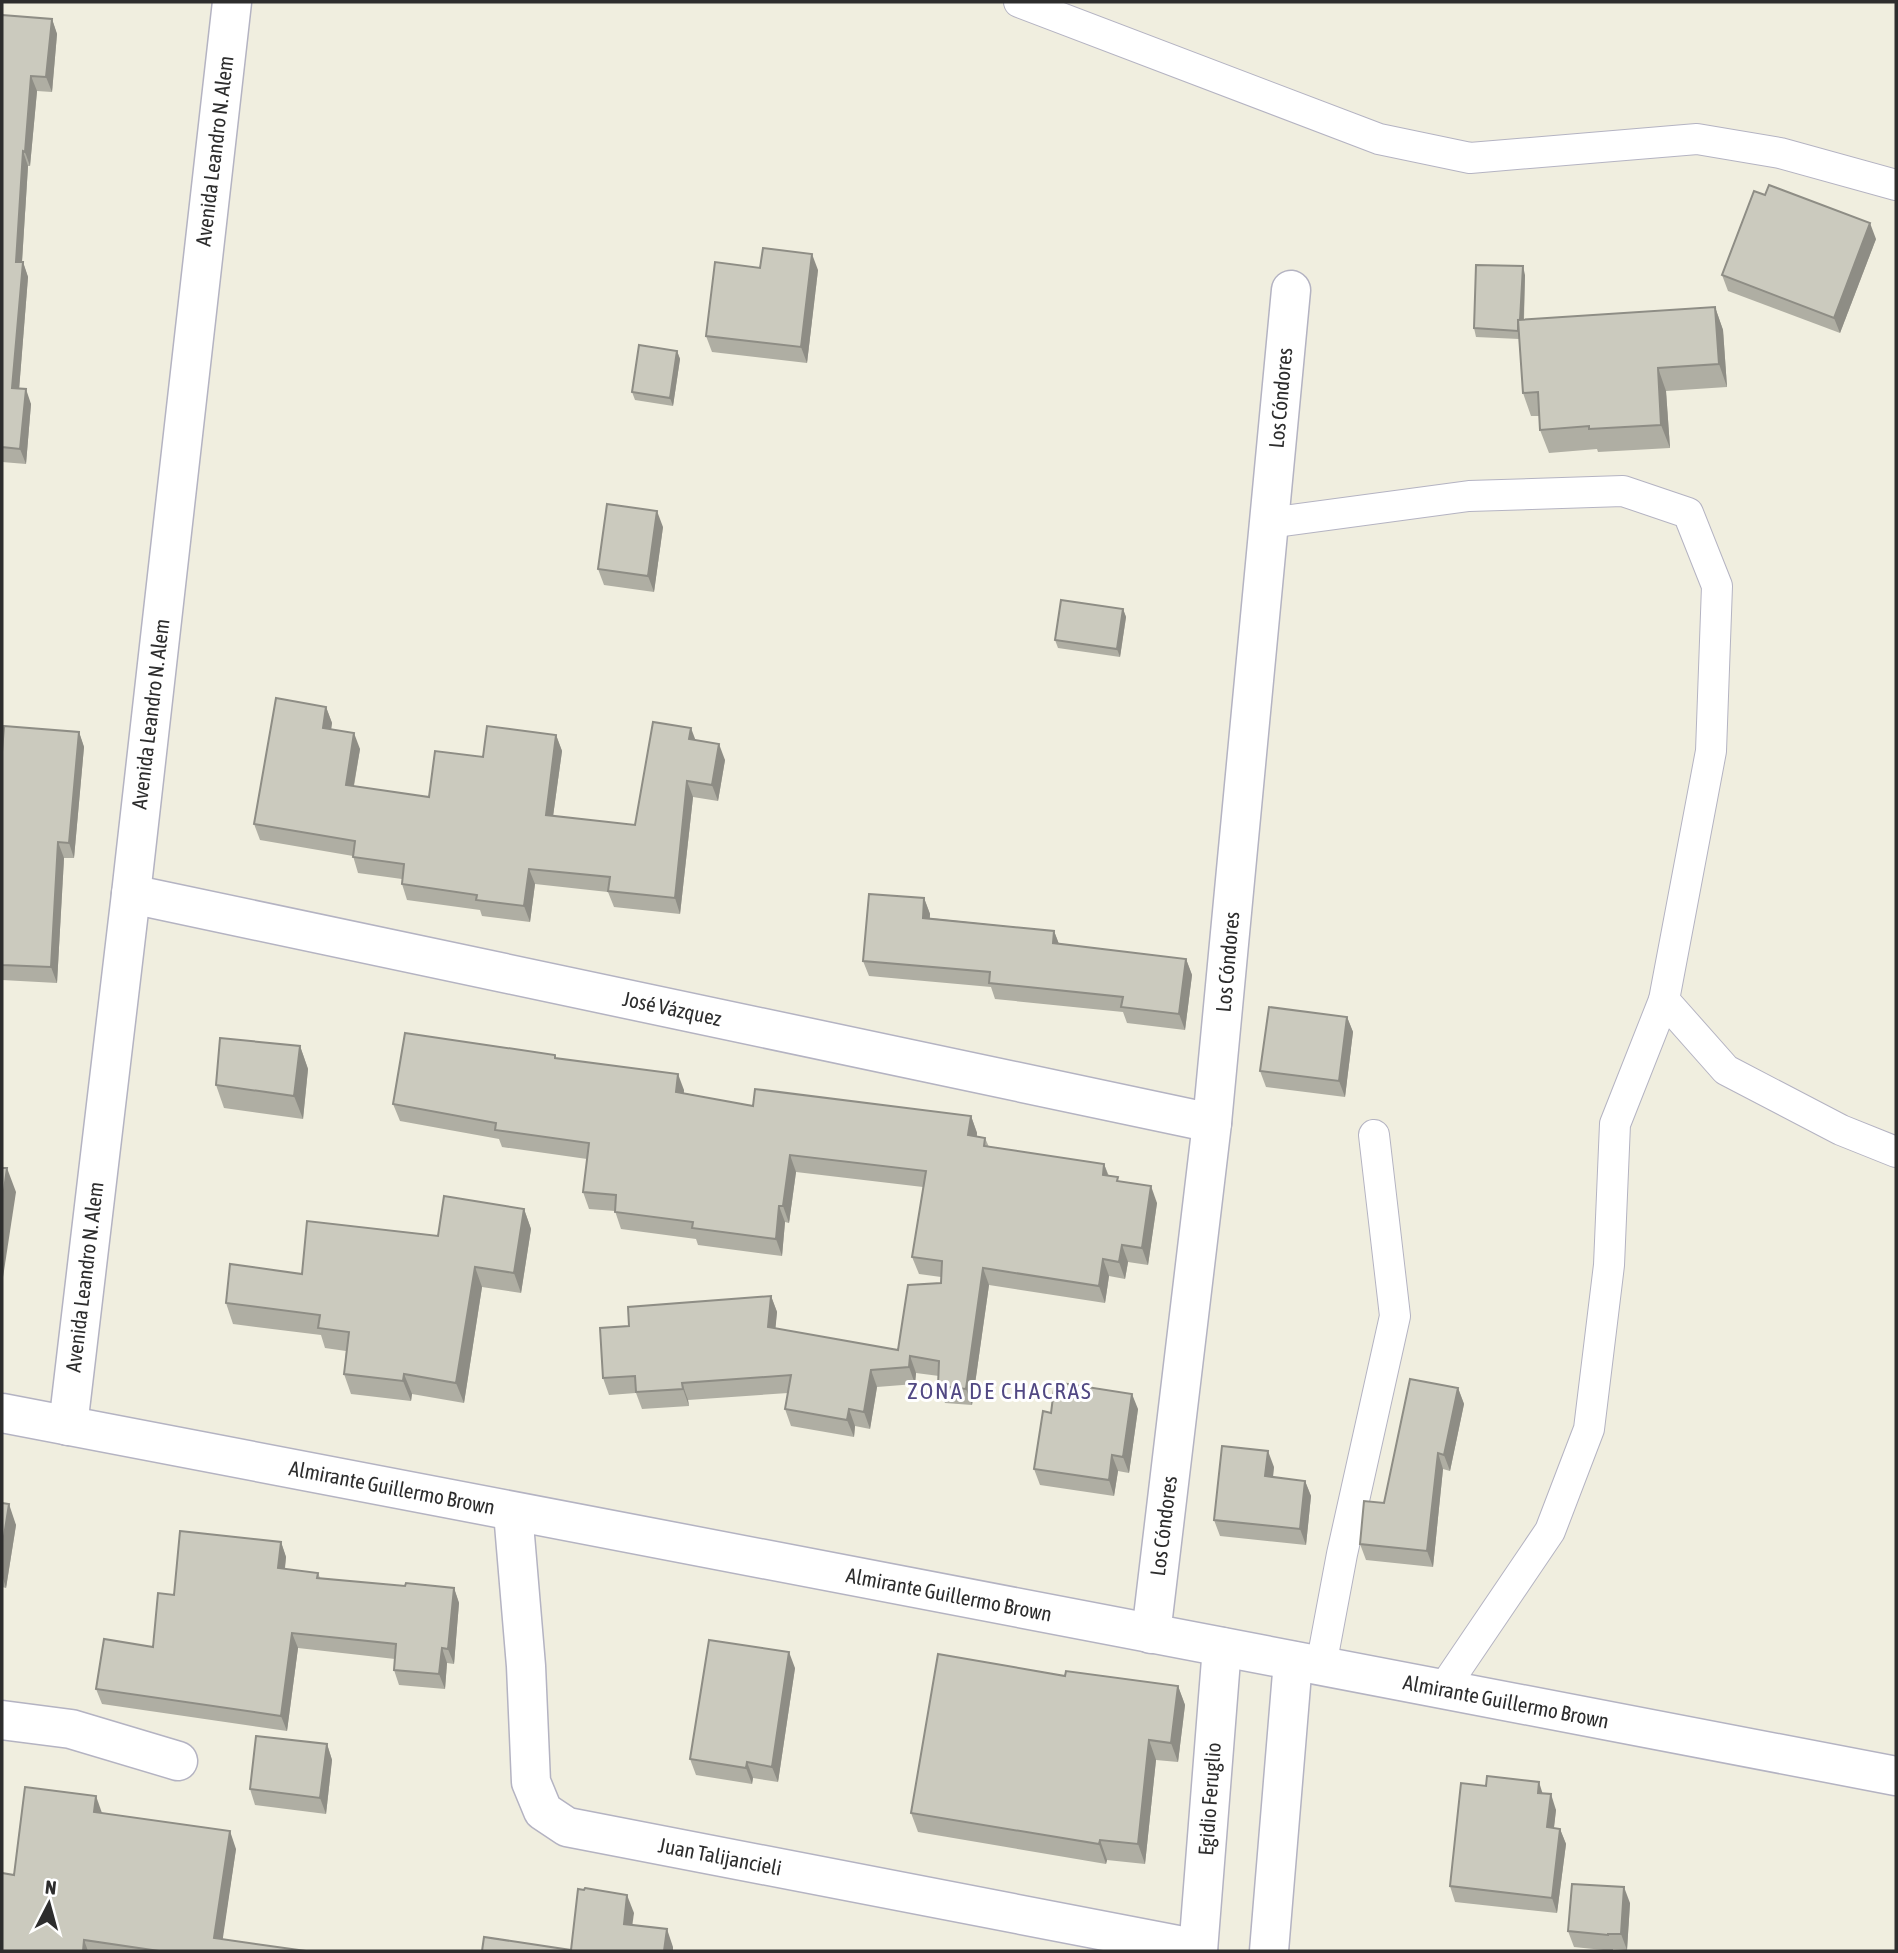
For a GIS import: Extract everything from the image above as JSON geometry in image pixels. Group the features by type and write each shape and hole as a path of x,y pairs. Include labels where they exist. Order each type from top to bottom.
{"street":[{"name":"Avenida Leandro N. Alem","path":"68,1426 233,2"},
{"name":"Los Cóndores","path":"1151,1634 1212,1123 1291,289"},
{"name":"José Vázquez","path":"131,894 1212,1123"},
{"name":"Almirante Guillermo Brown","path":"2,1413 1896,1776"},
{"name":"Juan Talijancieli","path":"513,1512 526,1666 531,1782 542,1811 567,1826 1198,1950"},
{"name":"Egidio Feruglio","path":"1198,1950 1222,1647"},
{"path":"1269,1951 1307,1664"},
{"path":"2,1720 71,1729 178,1762"}],"lane":[{"path":"1019,2 1379,139 1470,158 1697,139 1780,153 1896,185"},
{"path":"1269,523 1469,496 1623,492 1688,513 1717,586 1711,751 1664,1000 1615,1125 1609,1265 1589,1429 1550,1531 1443,1689"},
{"path":"1664,1000 1726,1070 1841,1130 1896,1152"},
{"path":"1307,1664 1342,1554 1395,1316 1374,1135"}],"building":[{"path":"2,15 52,19 46,77 31,76 25,152 23,151 16,262 23,262 12,388 26,389 20,449 2,447"},
{"path":"1769,185 1870,223 1834,318 1722,275 1754,191 1765,195"},
{"path":"763,248 812,254 801,347 706,336 715,262 760,268"},
{"path":"1476,265 1523,266 1518,331 1474,328"},
{"path":"1715,307 1719,364 1658,368 1661,425 1540,430 1538,392 1523,393 1518,320"},
{"path":"639,345 677,351 670,398 632,392"},
{"path":"607,504 657,511 648,576 598,569"},
{"path":"1061,600 1123,609 1117,649 1055,640"},
{"path":"276,698 326,707 323,728 354,733 346,785 429,797 435,751 483,757 487,726 556,735 546,815 635,825 653,722 691,728 689,739 719,744 712,785 687,781 675,898 608,891 610,877 529,869 524,906 476,900 477,895 402,884 404,864 353,857 355,841 254,824"},
{"path":"4,726 79,732 69,843 58,842 51,967 2,965"},
{"path":"869,894 924,898 923,918 1054,931 1053,943 1186,959 1179,1014 1121,1007 1123,997 989,983 990,972 863,961"},
{"path":"1269,1007 1347,1017 1339,1081 1260,1071"},
{"path":"405,1033 555,1055 555,1058 678,1074 676,1092 753,1106 755,1089 971,1116 968,1135 985,1138 984,1146 1104,1164 1103,1175 1118,1177 1117,1181 1151,1186 1142,1248 1122,1245 1119,1262 1103,1259 1099,1286 983,1268 966,1389 938,1386 939,1361 910,1356 909,1367 871,1370 864,1412 849,1409 847,1420 785,1409 791,1375 682,1383 683,1389 636,1392 635,1376 603,1378 600,1328 629,1326 628,1307 771,1296 768,1327 898,1350 908,1285 941,1283 942,1261 912,1257 926,1171 790,1155 783,1206 779,1206 776,1239 692,1228 693,1222 615,1212 616,1195 583,1192 589,1143 495,1130 496,1123 393,1104"},
{"path":"220,1038 300,1046 294,1096 216,1085"},
{"path":"2,1168 7,1168 2,1205"},
{"path":"444,1196 524,1209 514,1273 475,1267 456,1383 404,1374 403,1381 344,1374 349,1332 318,1328 320,1315 226,1303 230,1264 302,1274 307,1221 438,1236"},
{"path":"1410,1379 1458,1388 1444,1455 1438,1453 1427,1551 1360,1544 1364,1501 1384,1503"},
{"path":"1055,1382 1132,1394 1123,1457 1112,1455 1109,1480 1034,1469 1043,1411 1051,1413"},
{"path":"1222,1446 1268,1451 1265,1476 1305,1481 1300,1529 1214,1520"},
{"path":"2,1503 9,1504 2,1549"},
{"path":"180,1531 281,1542 278,1568 318,1573 317,1578 454,1588 448,1649 442,1648 439,1674 394,1670 396,1644 292,1633 281,1716 96,1689 104,1639 153,1647 158,1593 174,1595"},
{"path":"709,1640 789,1652 772,1767 747,1762 746,1768 690,1759"},
{"path":"938,1654 1065,1676 1066,1671 1178,1686 1171,1743 1149,1740 1138,1844 1100,1840 1099,1844 911,1813"},
{"path":"256,1736 327,1744 320,1798 250,1789"},
{"path":"1487,1776 1539,1782 1538,1793 1551,1794 1547,1827 1560,1829 1552,1898 1450,1886 1461,1783 1486,1786"},
{"path":"25,1787 96,1796 94,1812 230,1831 214,1938 306,1951 159,1951 84,1940 83,1951 2,1951 2,1873 14,1875"},
{"path":"1572,1884 1624,1887 1621,1934 1568,1931"},
{"path":"578,1889 627,1895 624,1924 667,1929 664,1951 482,1951 484,1937 571,1950"}],"district":[{"name":"ZONA DE CHACRAS","path":"1000,1391"}]}
